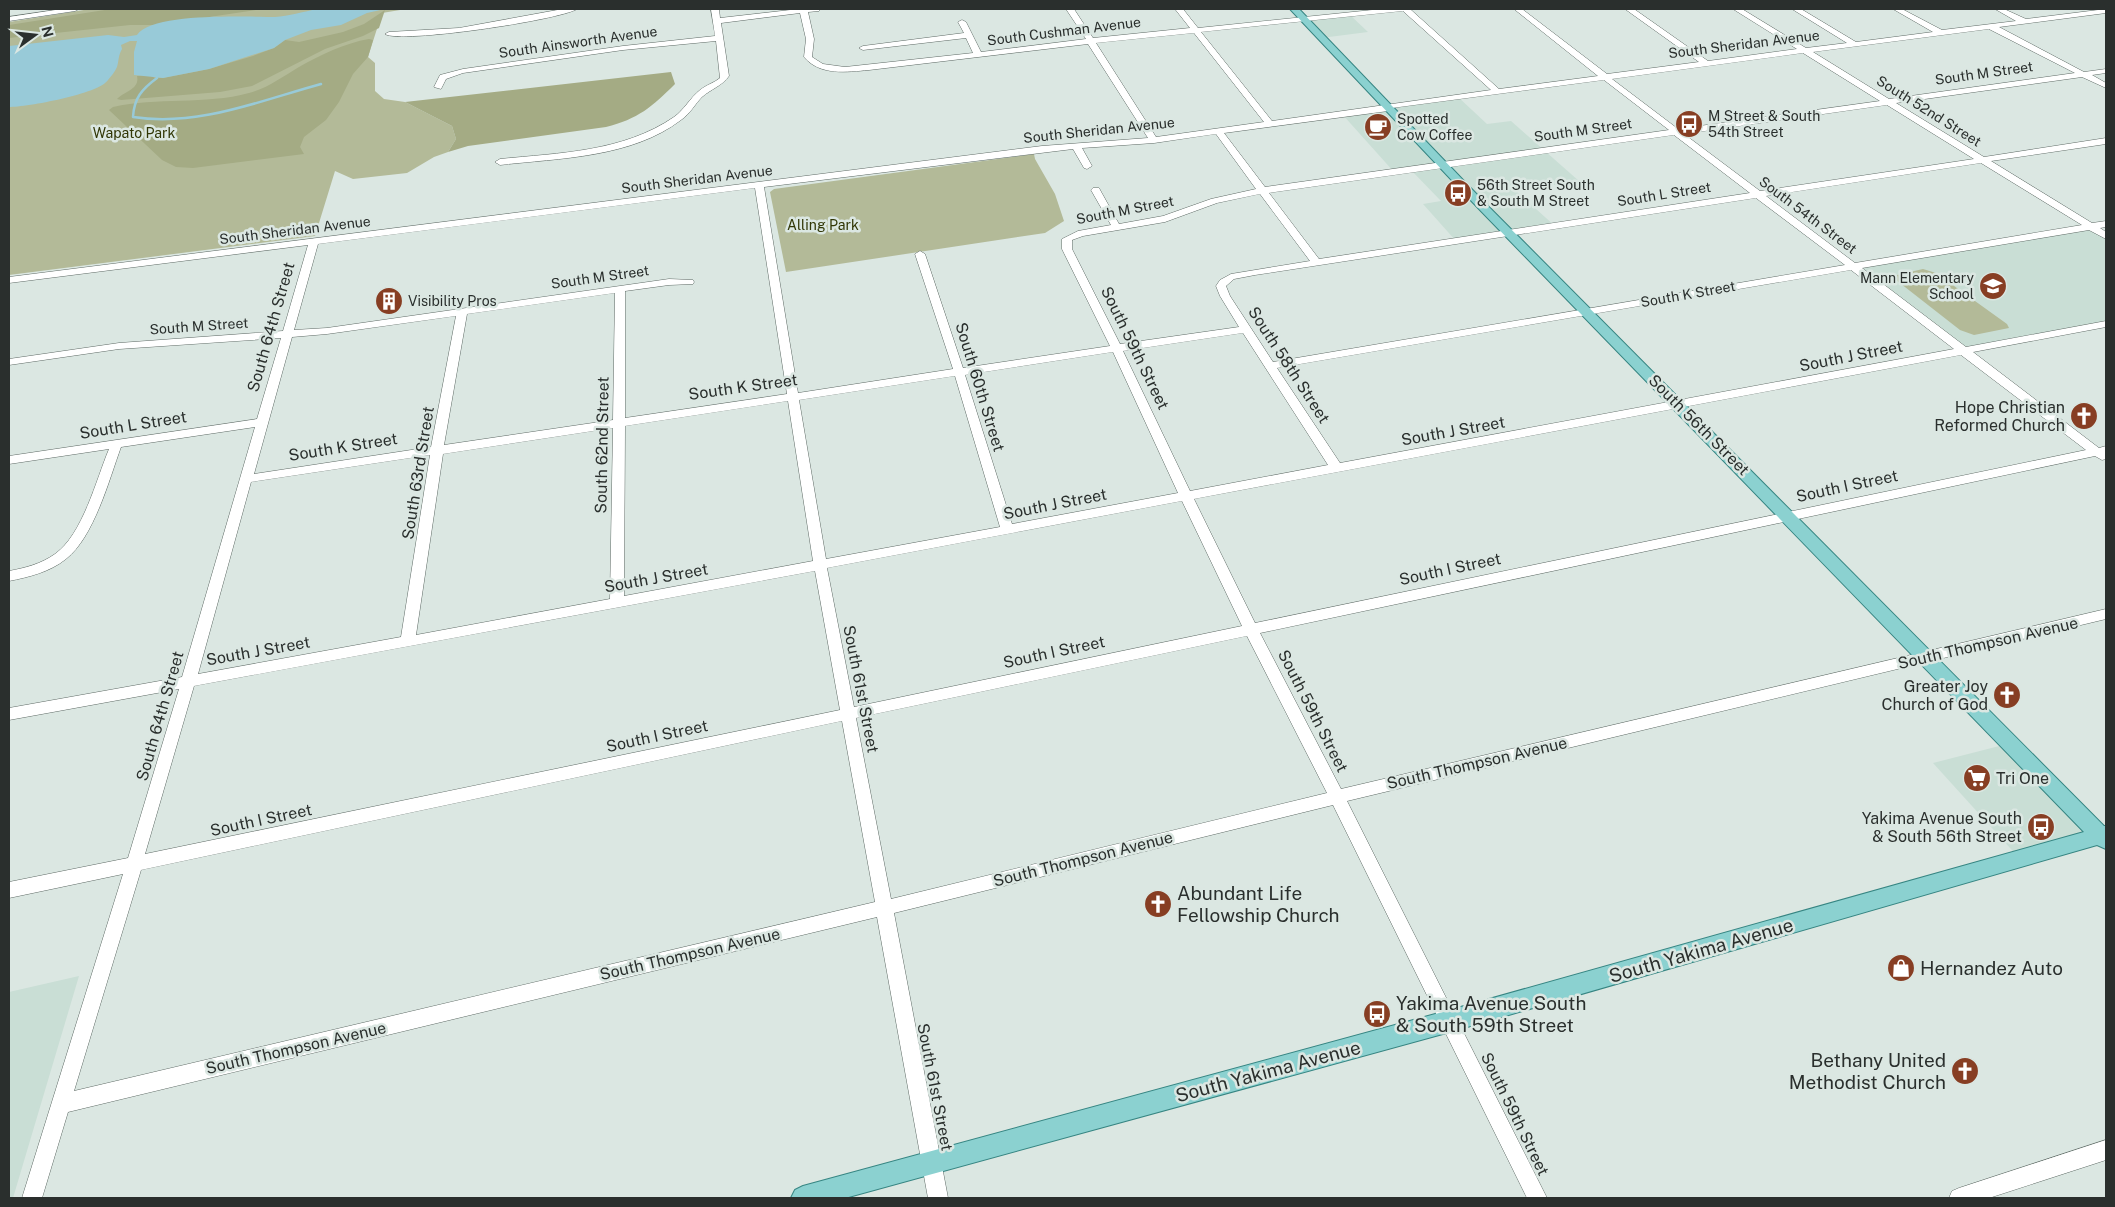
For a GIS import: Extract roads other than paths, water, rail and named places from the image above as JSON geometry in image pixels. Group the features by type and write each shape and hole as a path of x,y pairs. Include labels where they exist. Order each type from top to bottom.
{"main road":[{"name":"South 56th Street","path":"1294,9 1442,165 2105,837"},
{"name":"South Yakima Avenue","path":"803,1198 1450,1021 2105,837"}],"street":[{"path":"9,19 75,9"},
{"path":"390,34 463,32 572,9"},
{"path":"500,162 537,154 615,146 657,131 685,113 702,92 720,82 725,76 715,9"},
{"path":"716,21 803,9 816,9"},
{"name":"South Cushman Avenue","path":"803,9 810,39 808,55 819,66 835,68 860,68 1091,41 1401,9"},
{"path":"1070,9 1154,140"},
{"path":"1180,9 1270,124"},
{"path":"1406,9 1496,90"},
{"name":"South 54th Street","path":"1518,9 1676,132 2103,454"},
{"path":"1629,9 1705,63"},
{"name":"South 52nd Street","path":"1737,9 2106,236"},
{"path":"1796,9 1854,44"},
{"path":"1897,9 1939,32"},
{"path":"1998,9 2023,22"},
{"path":"2102,9 2106,11"},
{"name":"South Sheridan Avenue","path":"9,280 1076,146 1154,140 1496,90 2106,11"},
{"path":"962,22 978,55"},
{"path":"1990,26 2106,86"},
{"path":"862,48 969,35"},
{"name":"South Ainsworth Avenue","path":"438,87 442,77 459,72 640,46 719,38"},
{"name":"South M Street","path":"1068,238 1081,233 1166,219 1222,198 1262,190 2106,71"},
{"path":"1218,131 1316,262"},
{"name":"South L Street","path":"1227,279 1242,274 1316,262 2106,141"},
{"path":"1076,146 1087,166"},
{"name":"South 61st Street","path":"759,185 820,564 938,1198"},
{"path":"1096,190 1116,228"},
{"name":"South K Street","path":"1270,366 2106,224"},
{"name":"South 59th Street","path":"1068,238 1067,249 1117,349 1215,558 1450,1021 1537,1198"},
{"name":"South 64th Street","path":"32,1198 134,864 314,242"},
{"name":"South 60th Street","path":"920,254 959,372 1007,530"},
{"name":"South 58th Street","path":"1227,279 1222,284 1222,292 1337,469"},
{"name":"South M Street","path":"9,362 119,346 287,335 669,282 689,282"},
{"name":"South 62nd Street","path":"617,602 620,290"},
{"name":"South 63rd Street","path":"408,640 437,450 462,311"},
{"name":"South J Street","path":"9,714 408,640 499,625 2106,324"},
{"name":"South K Street","path":"246,479 1246,329"},
{"name":"South L Street","path":"9,460 262,422"},
{"path":"9,576 32,571 54,561 65,552 79,533 117,443"},
{"name":"South I Street","path":"9,890 1789,516 2103,454"},
{"name":"South Thompson Avenue","path":"61,1104 2106,614"},
{"path":"1959,1198 2106,1150"}],"water":[{"path":"316,9 385,9 367,13 341,25 311,30 285,40 274,48 209,69 163,78 134,75 134,52 137,41 130,41 121,45 122,49 118,65 108,80 102,85 62,99 9,107 9,46 108,35 124,37 137,35 146,28 162,22 181,19 202,17 275,17"}],"waterway":[{"path":"157,78 147,86 137,99 133,117 181,118 228,111 321,84"}],"place":[{"name":"M Street & South 54th Street","path":"1689,124"},
{"name":"Spotted Cow Coffee","path":"1378,127"},
{"name":"56th Street South & South M Street","path":"1458,193"},
{"name":"Mann Elementary School","path":"1993,286"},
{"name":"Visibility Pros","path":"389,301"},
{"name":"Hope Christian Reformed Church","path":"2084,416"},
{"name":"Greater Joy Church of God","path":"2007,695"},
{"name":"Tri One","path":"1977,778"},
{"name":"Yakima Avenue South & South 56th Street","path":"2041,827"},
{"name":"Abundant Life Fellowship Church","path":"1158,904"},
{"name":"Hernandez Auto","path":"1901,968"},
{"name":"Yakima Avenue South & South 59th Street","path":"1377,1014"},
{"name":"Bethany United Methodist Church","path":"1965,1071"}],"park label":[{"name":"Wapato Park","path":"134,133"},
{"name":"Alling Park","path":"823,225"}]}
